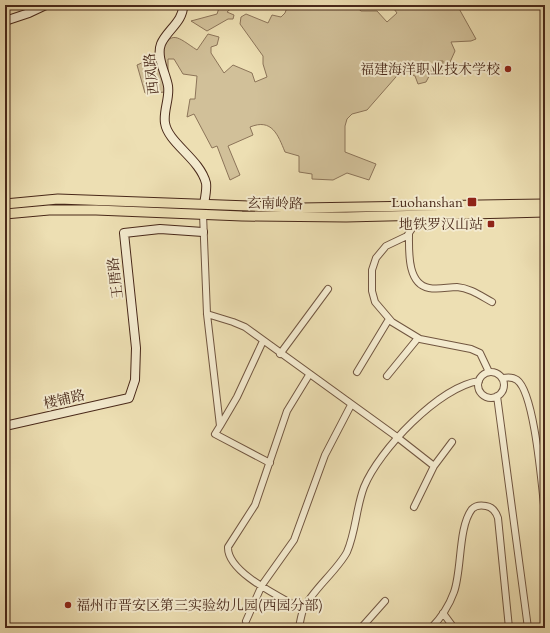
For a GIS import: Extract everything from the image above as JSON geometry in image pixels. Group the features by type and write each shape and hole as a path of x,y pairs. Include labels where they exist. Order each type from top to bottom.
{"main road":[{"name":"玄南岭路","path":"5,204 38,200 156,202 309,208 545,204"},
{"name":"玄南岭路","path":"5,214 39,210 346,217 545,212"}],"street":[{"path":"5,21 29,13 46,5"},
{"name":"西凤路","path":"183,5 181,15 163,41 160,48 168,88 165,122 170,135 192,158 205,180 206,185 204,204"},
{"path":"203,214 207,314 220,426"},
{"path":"417,221 409,234 408,253 412,270 417,280 427,288 437,289 458,287 466,289 492,302"},
{"name":"王厝路","path":"129,398 136,374 136,348 124,233 160,229 203,232"},
{"path":"409,234 386,246 376,258 372,270 372,290 375,302 389,319 418,338 470,349 480,353 489,372"},
{"path":"280,354 328,289"},
{"path":"207,314 239,324 397,437 434,466"},
{"path":"357,372 389,319"},
{"path":"387,376 418,338"},
{"path":"263,341 237,397 215,434 270,463"},
{"path":"489,372 498,373 503,378 503,391 497,396 487,397 482,395 479,390 479,381 482,375 489,372"},
{"path":"303,610 262,585 240,569 230,557 228,546 255,505 289,406 309,375"},
{"path":"503,378 512,378 517,380 530,403 545,514"},
{"path":"299,628 303,610 346,552 353,534 362,495 368,477 385,451 397,437 447,393 468,382 479,381"},
{"path":"497,396 528,628"},
{"name":"楼铺路","path":"5,426 129,398"},
{"path":"246,621 262,585 294,540 320,465 351,405"},
{"path":"414,507 434,466 452,442"},
{"path":"431,628 443,613 454,593 458,578 468,517 473,508 480,505 490,506 496,511 498,518 509,628"},
{"path":"361,628 385,601"},
{"path":"443,613 454,628"}],"shaded area":[{"path":"220,5 235,5 227,12 234,15 233,19 228,19 207,31 191,21 217,14"},
{"path":"288,5 354,5 361,11 377,11 387,22 397,13 391,5 457,5 476,39 471,41 451,42 455,51 446,71 442,71 443,61 437,61 426,82 418,84 415,76 402,70 367,110 352,114 347,119 345,126 345,152 376,164 369,180 347,173 333,180 312,179 312,174 299,172 299,156 285,152 277,134 269,126 258,125 250,127 253,135 228,146 240,175 230,180 217,146 212,148 194,114 187,117 190,99 195,99 197,76 183,74 174,59 168,59 168,92 145,93 137,65 160,55 164,46 171,38 179,39 197,50 208,34 219,37 217,45 211,47 211,53 224,73 233,65 252,73 255,82 267,77 263,64 263,56 240,24 241,17 246,14 268,23 272,15 281,17 285,13"}],"place":[{"name":"福建海洋职业技术学校","path":"508,69"},
{"name":"Luohanshan","path":"472,202"},
{"name":"地铁罗汉山站","path":"491,224"},
{"name":"福州市晋安区第三实验幼儿园(西园分部)","path":"68,605"}]}
